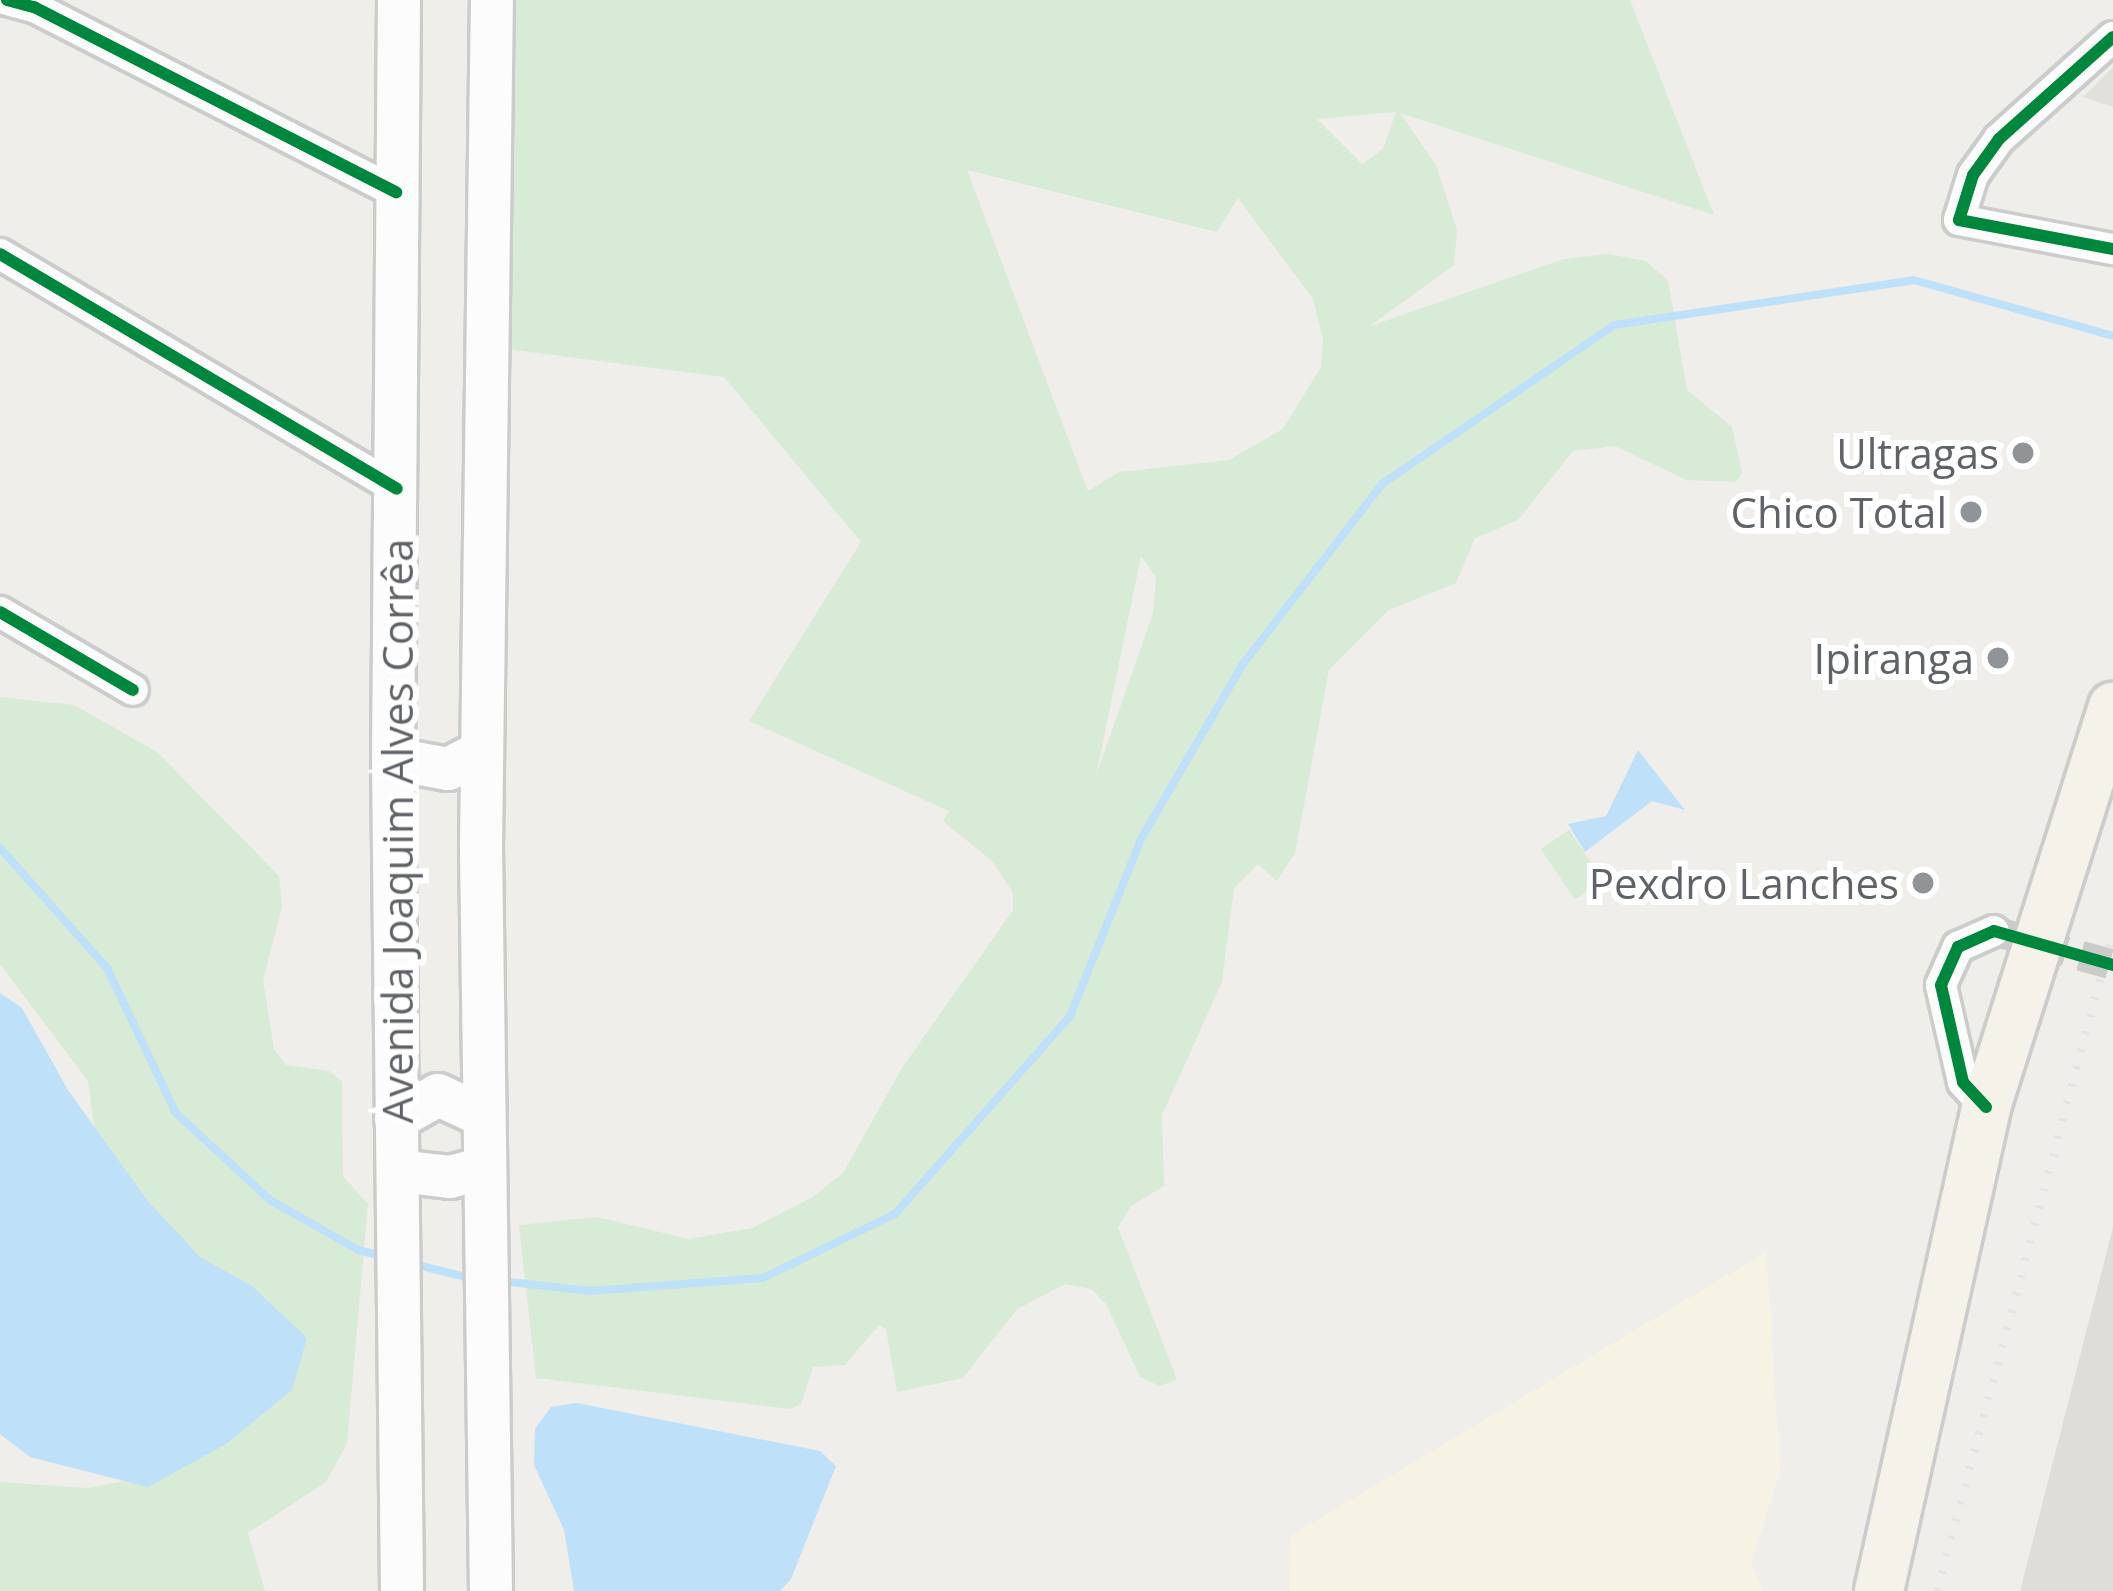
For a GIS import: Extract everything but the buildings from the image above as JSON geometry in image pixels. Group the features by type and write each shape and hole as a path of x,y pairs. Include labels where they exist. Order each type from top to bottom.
{"main road":[{"name":"Avenida Joaquim Alves Corrêa","path":"398,0 393,759 402,1591"},
{"name":"Avenida Joaquim Alves Corrêa","path":"491,1591 482,1115 482,752 492,0"},
{"path":"1879,1591 1986,1107 2113,707"},
{"path":"393,759 448,769 482,752"},
{"path":"397,1119 438,1096 482,1115"},
{"path":"398,1171 450,1177 483,1168"}],"street":[{"path":"7,0 34,7 396,192"},
{"path":"2113,37 1999,139 1973,175 1959,220 2113,249"},
{"path":"0,254 397,489"},
{"path":"0,612 133,690"},
{"path":"1986,1107 1963,1082 1941,985 1958,947 1994,931"}],"shaded area":[{"path":"2113,67 2113,107 2083,97"},
{"path":"2113,1227 2113,1591 2020,1591"},
{"path":"1766,1252 1780,1470 1751,1564 1764,1591 1289,1591 1290,1536"}],"green space":[{"path":"500,0 1630,0 1714,215 1400,113 1436,165 1457,230 1454,265 1370,326 1564,259 1608,254 1646,261 1668,281 1687,390 1732,427 1742,472 1736,482 1687,480 1615,446 1573,451 1518,520 1475,538 1456,583 1389,610 1329,670 1295,853 1277,881 1258,864 1234,888 1222,982 1162,1115 1164,1186 1131,1206 1118,1227 1177,1380 1159,1386 1140,1377 1106,1304 1091,1289 1065,1284 1017,1309 963,1378 897,1392 886,1329 879,1325 845,1365 813,1367 801,1404 790,1409 536,1378 519,1225 597,1217 689,1239 752,1228 813,1197 843,1173 902,1068 1013,910 1013,893 992,861 943,821 949,811 749,721 861,542 724,377 490,347","holes":["1396,112 1383,149 1362,164 1317,119","967,170 1217,232 1238,198 1313,299 1323,340 1321,367 1283,429 1229,460 1119,472 1088,491","1141,556 1156,577 1153,613 1096,776"]},
{"path":"0,697 74,705 157,752 279,876 282,907 263,980 274,1049 286,1065 329,1071 342,1082 343,1176 368,1204 347,1444 326,1482 248,1533 265,1591 0,1591 0,1482 87,1488 142,1478 88,1081 0,964"},
{"path":"1569,830 1603,881 1575,900 1541,849"}],"water":[{"path":"1638,750 1685,810 1652,801 1585,852 1568,824 1606,816"},
{"path":"0,993 22,1008 68,1090 147,1200 200,1257 252,1286 307,1338 292,1390 226,1444 148,1487 30,1457 0,1434"},
{"path":"577,1403 820,1451 836,1466 791,1579 780,1591 574,1591 564,1530 534,1465 535,1429 551,1407"}],"waterway":[{"path":"501,1281 590,1291 763,1278 895,1214 1070,1016 1141,839 1243,664 1382,484 1614,325 1914,280 2113,336"},
{"path":"0,848 107,968 176,1113 270,1200 358,1250 387,1257"},
{"path":"413,1264 474,1279"}],"tunnel":[{"path":"1994,931 2113,965"}],"railway":[{"path":"1937,1591 2113,931"}],"cycle path":[{"path":"7,0 34,7 396,192"},
{"path":"2113,37 1999,139 1973,175 1959,220 2113,249"},
{"path":"0,254 397,489"},
{"path":"0,612 133,690"},
{"path":"1986,1107 1963,1082 1941,985 1958,947 1994,931 2113,965"}],"place":[{"name":"Ultragas","path":"2023,453"},
{"name":"Chico Total","path":"1971,512"},
{"name":"Ipiranga","path":"1998,658"},
{"name":"Pexdro Lanches","path":"1923,883"}]}
